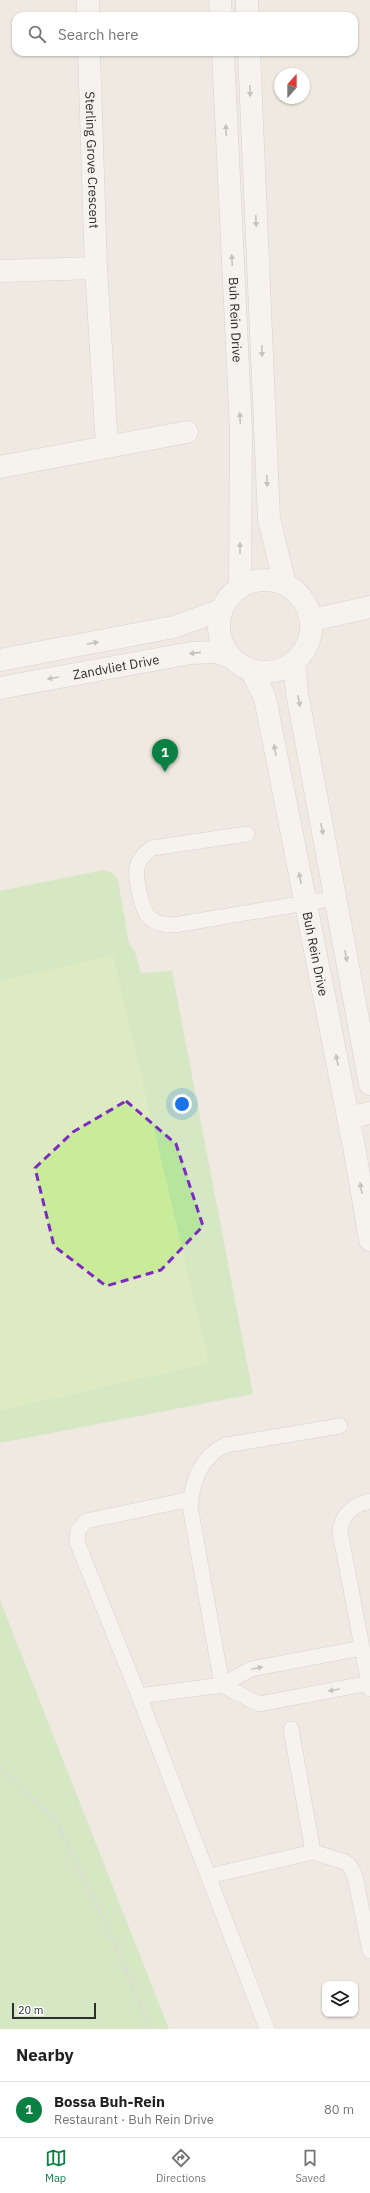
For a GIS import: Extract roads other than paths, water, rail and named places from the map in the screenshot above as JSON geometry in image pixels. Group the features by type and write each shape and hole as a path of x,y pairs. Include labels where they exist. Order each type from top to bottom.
{"street":[{"path":"88,0 88,12"},
{"path":"220,0 221,12"},
{"path":"246,0 247,12"},
{"name":"Sterling Grove Crescent","path":"89,56 96,268 108,447"},
{"name":"Buh Rein Drive","path":"222,56 241,430 240,587"},
{"name":"Buh Rein Drive","path":"249,56 269,519 285,584"},
{"path":"0,271 96,268"},
{"path":"0,467 187,432"},
{"path":"262,580 270,580 285,584 298,593 307,605 312,620 311,636 305,651 294,662 281,670 266,672 252,670 238,664 227,653 221,639 218,624 221,610 229,597 240,587 254,581 262,580"},
{"path":"312,620 370,607"},
{"name":"Zandvliet Drive","path":"0,660 174,627 221,610"},
{"name":"Zandvliet Drive","path":"0,688 190,653 217,652 232,658"},
{"path":"294,662 297,693 370,1084"},
{"name":"Buh Rein Drive","path":"252,670 264,698 348,1118 370,1240"},
{"path":"348,1118 370,1113"}],"lane":[{"path":"247,834 152,848 144,854 137,867 136,874 144,910 149,918 165,925 174,925 335,898"},
{"path":"222,1684 190,1506 195,1480 202,1463 215,1450 226,1445 340,1426"},
{"path":"191,1499 86,1521 78,1530 77,1542 140,1696 267,2029"},
{"path":"222,1684 259,1704 369,1686 340,1532 341,1522 346,1513 353,1507 370,1501"},
{"path":"140,1696 222,1684 251,1669 362,1648"},
{"path":"291,1729 313,1852"},
{"path":"208,1876 313,1852 340,1859 350,1866 355,1876 370,1951"}],"place":[{"name":"Bossa Buh-Rein","path":"165,772"}]}
